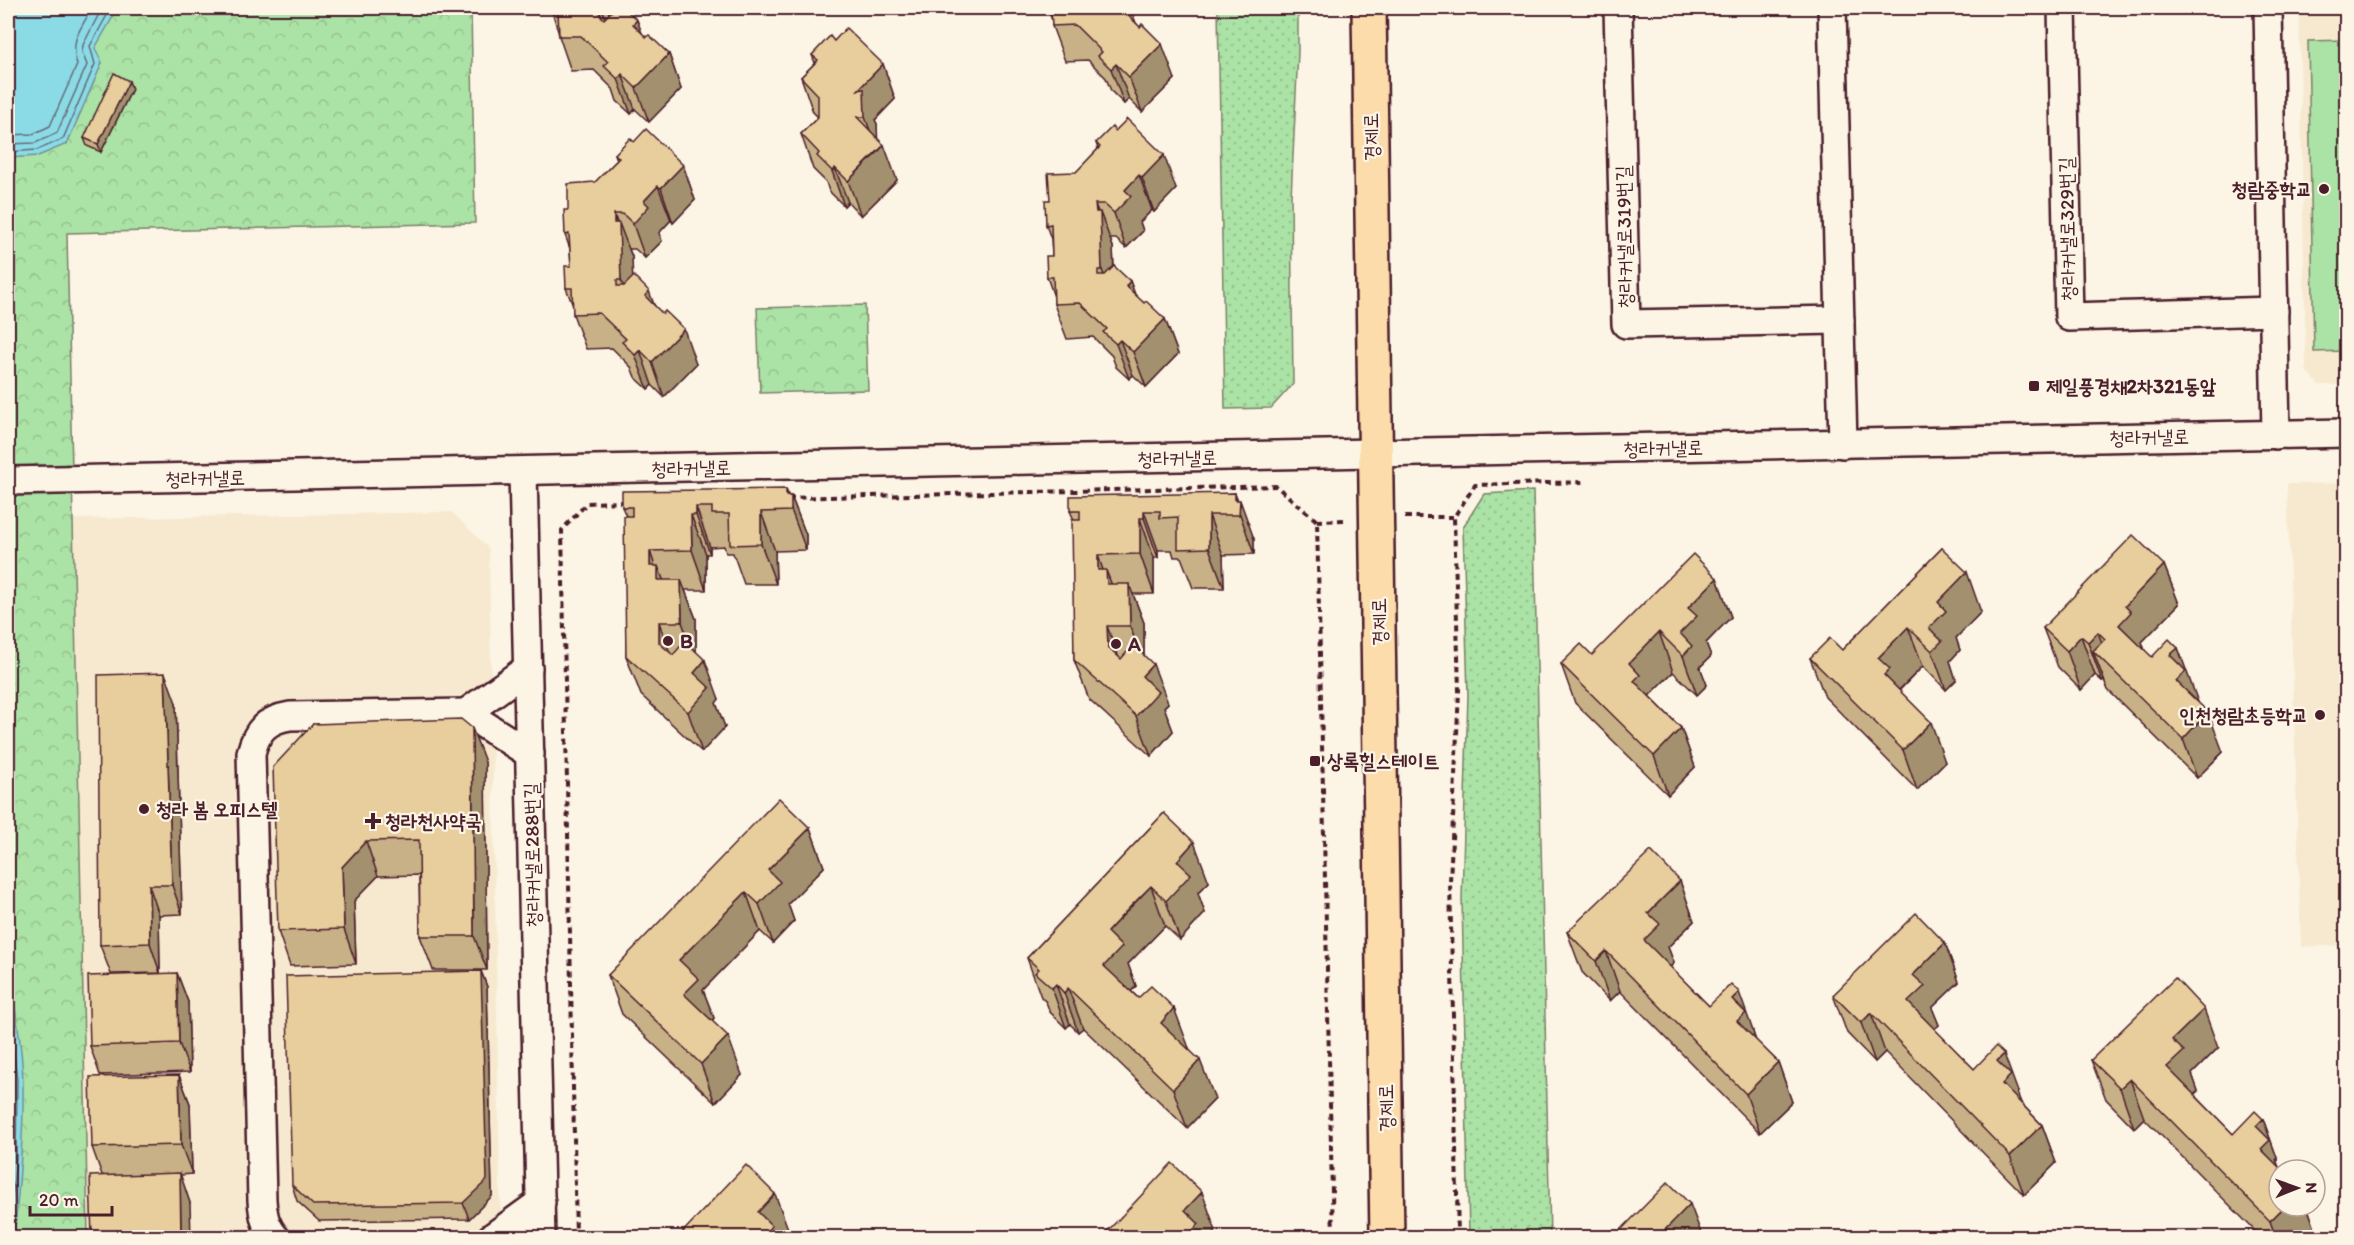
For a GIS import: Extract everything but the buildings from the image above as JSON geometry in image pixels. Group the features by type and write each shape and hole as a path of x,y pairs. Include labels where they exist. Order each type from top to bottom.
{"main road":[{"name":"경제로","path":"1370,8 1387,1238"}],"street":[{"name":"청라커낼로319번길","path":"1618,8 1626,324 1840,320"},
{"path":"1832,8 1843,444"},
{"name":"청라커낼로329번길","path":"2062,8 2069,317 2274,311"},
{"path":"2268,8 2276,435"},
{"name":"청라커낼로","path":"8,482 2346,433"},
{"name":"청라커낼로288번길","path":"523,472 541,1238"},
{"path":"466,713 528,668"},
{"path":"276,1238 264,1218 262,1200 250,753 255,736 277,718 290,716 466,713 530,754"},
{"path":"491,1238 541,1202"}],"path":[{"path":"1458,1238 1450,882 1459,691 1454,517 1475,485 1586,482"},
{"path":"777,498 1276,486 1317,521 1333,1238"},
{"path":"576,1238 562,530 587,503 634,502"}],"shaded area":[{"name":"청람중학교","path":"2299,8 2346,8 2346,385 2319,385 2306,371"},
{"name":"인천청람초등학교","path":"2346,483 2346,945 2301,947 2287,484"},
{"path":"452,512 489,549 501,1237 88,1237 73,519"}],"green space":[{"path":"8,8 471,8 475,223 67,233 88,1237 8,1237"},
{"path":"1218,8 1298,8 1291,197 1293,384 1271,408 1225,409"},
{"name":"청람중학교","path":"2346,40 2346,351 2314,352 2308,41"},
{"path":"865,305 868,390 760,393 757,308"},
{"path":"1533,491 1550,1237 1469,1237 1462,899 1468,695 1463,527 1484,494"}],"water":[{"path":"9,8 118,8 95,48 102,63 67,144 38,156 8,158"},
{"path":"8,971 20,1039 23,1081 22,1140 14,1238 8,1237"}],"place":[{"name":"청람중학교","path":"2324,189"},
{"name":"제일풍경채2차321동앞","path":"2034,386"},
{"name":"B","path":"668,641"},
{"name":"A","path":"1116,644"},
{"name":"인천청람초등학교","path":"2320,715"},
{"name":"상록힐스테이트","path":"1315,761"},
{"name":"청라 봄 오피스텔","path":"144,809"},
{"name":"청라천사약국","path":"373,821"}]}
